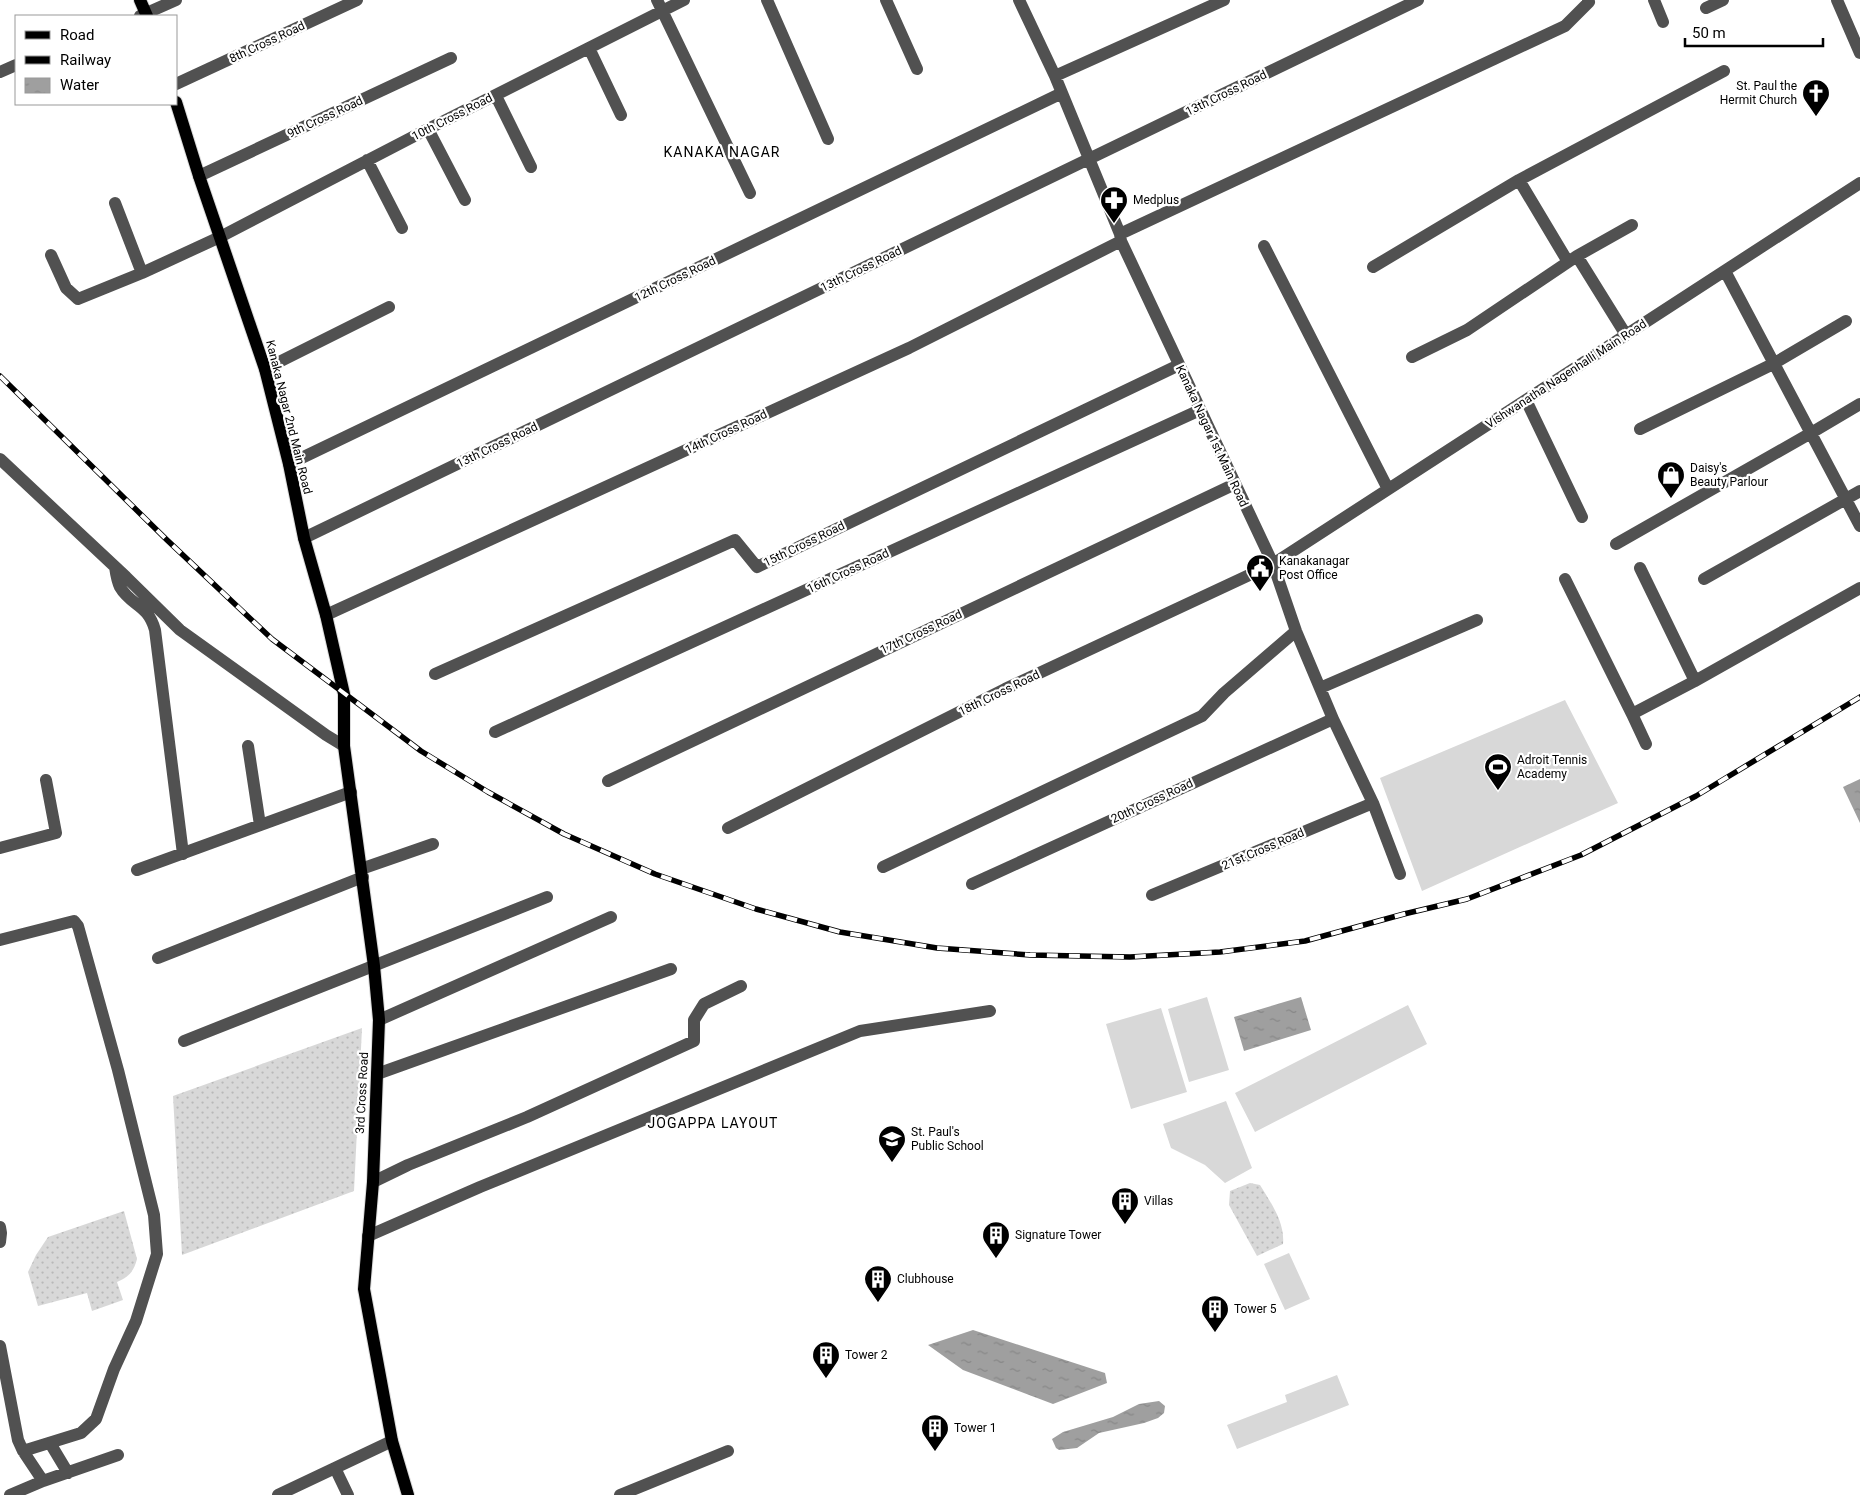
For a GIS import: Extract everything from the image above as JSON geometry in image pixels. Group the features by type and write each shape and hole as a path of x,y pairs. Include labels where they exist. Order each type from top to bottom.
{"main road":[{"path":"140,0 144,15"},
{"name":"Kanaka Nagar 2nd Main Road","path":"177,105 199,176 265,369 289,464 304,538 326,615 344,694 344,746"},
{"name":"3rd Cross Road","path":"344,746 374,966 379,1020 373,1182 364,1289 392,1441 408,1495"}],"street":[{"path":"144,15 176,0"},
{"name":"8th Cross Road","path":"178,83 357,0"},
{"name":"10th Cross Road","path":"51,255 66,288 78,299 142,273 220,237 367,160 589,48 660,6 684,0"},
{"path":"766,0 828,139"},
{"path":"886,0 917,69"},
{"name":"Kanaka Nagar 1st Main Road","path":"1019,0 1055,76 1121,237 1273,564 1296,631 1332,719 1373,804 1400,874"},
{"path":"1055,76 1224,0"},
{"name":"13th Cross Road","path":"304,538 1418,0"},
{"name":"14th Cross Road","path":"326,615 909,348 1121,237 1565,26 1589,2 1588,0"},
{"path":"1654,0 1663,22"},
{"path":"1706,8 1723,0"},
{"path":"1837,0 1860,53"},
{"path":"660,6 750,193"},
{"path":"589,48 621,115"},
{"name":"9th Cross Road","path":"199,176 452,58"},
{"path":"0,72 15,65"},
{"path":"1372,267 1519,180 1724,70"},
{"name":"12th Cross Road","path":"289,464 1062,94"},
{"path":"496,96 531,167"},
{"path":"428,129 465,200"},
{"path":"367,160 402,228"},
{"path":"1519,180 1626,335"},
{"name":"Vishwanatha Nagenhalli Main Road","path":"1273,564 1860,183"},
{"path":"115,203 142,273"},
{"path":"1412,357 1467,330 1572,259 1632,225"},
{"path":"1264,246 1388,490"},
{"path":"1725,271 1860,526"},
{"path":"265,369 389,307"},
{"path":"1640,429 1773,364 1846,322"},
{"name":"15th Cross Road","path":"435,674 735,540 757,567 1179,365"},
{"path":"1526,400 1582,517"},
{"path":"1616,544 1811,434 1860,404"},
{"name":"16th Cross Road","path":"495,732 1200,410"},
{"path":"0,459 180,630 344,746"},
{"name":"17th Cross Road","path":"608,781 1235,484"},
{"path":"1704,579 1860,491"},
{"name":"18th Cross Road","path":"728,828 1005,689 1273,564"},
{"path":"114,567 120,586 125,593 151,616 155,630 183,854"},
{"path":"1640,568 1695,681"},
{"path":"1565,579 1646,744"},
{"path":"1632,714 1695,681 1860,588"},
{"path":"1320,688 1476,620"},
{"path":"882,867 1202,716 1224,692 1296,631"},
{"name":"20th Cross Road","path":"972,884 1332,719"},
{"path":"248,746 260,825"},
{"path":"0,848 56,833 46,780"},
{"path":"137,870 351,792"},
{"name":"21st Cross Road","path":"1152,896 1373,804"},
{"path":"158,958 433,844"},
{"path":"184,1041 547,897"},
{"path":"379,1020 611,917"},
{"path":"0,940 70,922 77,923 118,1070 154,1215 157,1254 136,1321 114,1369 96,1419 81,1434 23,1451"},
{"path":"377,1074 671,969"},
{"path":"373,1182 408,1165 527,1117 694,1041 694,1020 704,1004 741,986"},
{"path":"368,1236 480,1187 860,1031 990,1011"},
{"path":"0,1227 0,1242"},
{"path":"0,1346 18,1440 43,1481"},
{"path":"278,1495 392,1441"},
{"path":"50,1443 68,1473"},
{"path":"620,1495 728,1451"},
{"path":"10,1495 43,1481 118,1456"},
{"path":"335,1468 348,1495"}],"shaded area":[{"name":"Adroit Tennis Academy","path":"1565,700 1618,803 1422,891 1380,778"},
{"path":"1207,997 1229,1070 1189,1082 1168,1009"},
{"path":"1408,1005 1427,1044 1255,1132 1235,1093"},
{"path":"1161,1008 1187,1092 1131,1109 1106,1024"},
{"path":"362,1028 354,1191 182,1255 173,1096"},
{"path":"1226,1101 1252,1168 1225,1183 1205,1165 1171,1148 1163,1124"},
{"path":"1250,1183 1260,1185 1269,1199 1280,1220 1283,1236 1283,1244 1257,1256 1229,1205 1230,1191"},
{"path":"124,1211 137,1259 130,1273 117,1282 123,1300 92,1311 87,1293 38,1306 28,1272 48,1237"},
{"path":"1289,1253 1310,1299 1285,1310 1264,1264"},
{"path":"1337,1375 1349,1405 1237,1449 1227,1425 1287,1402 1285,1395"}],"water":[{"path":"1860,779 1860,823 1843,787"},
{"path":"1301,997 1311,1030 1244,1051 1234,1017"},
{"path":"973,1330 1105,1373 1107,1383 1053,1404 963,1370 928,1345"},
{"path":"1159,1401 1165,1406 1164,1413 1158,1418 1099,1433 1077,1448 1059,1450 1052,1439 1063,1432 1113,1417 1139,1404"}],"railway":[{"path":"0,376 167,540 272,639 421,751 488,792 564,834 655,874 756,909 840,932 937,948 1030,955 1130,957 1220,952 1305,941 1467,899 1581,855 1696,796 1860,697"}],"place":[{"name":"St. Paul the Hermit Church","path":"1816,117"},
{"name":"Medplus","path":"1114,224"},
{"name":"Daisy's Beauty Parlour","path":"1671,499"},
{"name":"Kanakanagar Post Office","path":"1260,592"},
{"name":"Adroit Tennis Academy","path":"1498,791"},
{"name":"St. Paul's Public School","path":"892,1163"},
{"name":"Villas","path":"1125,1225"},
{"name":"Signature Tower","path":"996,1259"},
{"name":"Clubhouse","path":"878,1303"},
{"name":"Tower 5","path":"1215,1333"},
{"name":"Tower 2","path":"826,1379"},
{"name":"Tower 1","path":"935,1452"}],"district":[{"name":"KANAKA NAGAR","path":"722,152"},
{"name":"JOGAPPA LAYOUT","path":"713,1123"}]}
